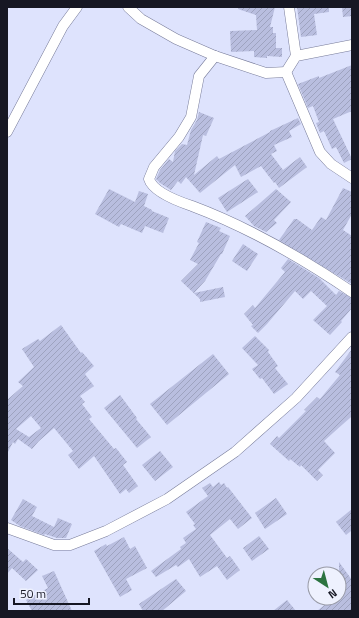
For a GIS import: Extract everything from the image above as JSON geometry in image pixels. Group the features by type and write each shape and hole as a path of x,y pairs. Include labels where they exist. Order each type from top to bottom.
{"street":[{"path":"7,132 62,26 78,7"},
{"path":"128,7 141,19 169,35 215,56 266,73 286,72"},
{"path":"286,72 296,56 289,7"},
{"path":"296,56 352,45"},
{"path":"215,56 199,76 191,117 179,137 154,168 149,179 151,185 178,201 215,214 272,243 329,276 352,292"},
{"path":"286,72 320,152 331,164 352,178"},
{"path":"7,528 54,545 70,545 106,531 167,499 235,452 296,398 352,337"}],"building":[{"path":"238,7 275,7 270,27 273,27 273,33 276,33 276,48 282,48 282,57 254,57 254,51 231,52 230,31 257,30 256,15 238,9"},
{"path":"297,7 329,7 329,12 314,14 317,35 301,37"},
{"path":"342,7 352,7 352,16 343,17"},
{"path":"352,65 352,111 333,119 352,159 344,163 336,147 332,149 324,131 320,133 316,123 319,122 313,106 308,108 298,84 319,76 319,78"},
{"path":"199,112 214,118 206,136 203,135 194,175 217,156 219,159 270,131 298,118 301,124 289,131 292,137 274,145 277,151 271,154 283,170 300,157 307,167 279,188 261,166 241,177 235,165 200,193 186,177 181,184 178,181 171,190 156,179 160,170 169,159 173,162 175,151 182,144 187,145 191,130 197,120"},
{"path":"248,179 258,192 227,212 218,198"},
{"path":"343,188 352,192 352,214 343,230 352,236 352,284 279,240 294,219 297,219 312,230 321,217 326,220"},
{"path":"109,189 135,202 139,191 148,194 144,206 169,218 163,233 145,226 142,233 121,224 119,227 95,214"},
{"path":"276,189 291,202 274,220 277,223 266,232 254,226 245,216"},
{"path":"206,222 221,228 219,231 230,236 222,254 205,281 194,293 223,287 225,297 200,302 200,299 181,281 198,264 190,260 199,243 197,242"},
{"path":"243,244 258,254 247,271 232,261"},
{"path":"288,259 319,278 336,295 339,291 352,298 352,308 330,335 313,320 327,306 311,291 303,299 295,291 258,333 251,326 253,325 244,314 253,305 255,308 285,272 281,268"},
{"path":"61,325 81,353 82,352 94,366 85,374 94,386 80,396 85,402 82,404 92,417 89,419 127,462 123,465 138,486 129,493 126,489 120,494 94,456 79,469 68,455 73,451 54,428 32,449 18,439 15,444 13,442 7,454 7,400 23,386 18,382 34,367 22,349 38,339 40,341","holes":["31,416 41,428 29,437 16,429"]},
{"path":"255,336 269,350 268,352 278,366 275,368 288,384 274,394 262,378 260,379 252,369 258,365 242,348"},
{"path":"352,349 352,416 324,441 335,453 318,470 323,475 317,481 301,465 300,467 290,459 289,461 270,444 277,436 279,438 306,411 304,410 317,397 320,399 340,375 335,372"},
{"path":"213,354 229,374 167,425 150,404"},
{"path":"120,395 137,418 136,419 151,437 137,448 104,408"},
{"path":"160,451 173,467 155,481 142,465"},
{"path":"219,482 221,485 224,483 227,488 228,487 252,518 238,529 230,519 210,535 227,558 230,556 240,570 227,580 217,566 200,577 189,559 178,567 176,565 156,577 151,571 181,549 180,547 186,543 183,538 196,529 193,525 195,524 186,512 208,496 202,488 210,483 213,487"},
{"path":"276,498 287,514 265,529 255,513"},
{"path":"23,499 37,507 32,516 54,527 58,518 72,524 66,538 57,538 44,535 20,526 11,520"},
{"path":"352,509 352,530 346,535 336,522"},
{"path":"259,536 269,549 252,561 243,548"},
{"path":"124,537 130,549 135,546 147,568 126,579 132,590 120,597 94,551 106,544 107,546"},
{"path":"7,548 23,562 26,559 38,570 26,581 12,568 7,574"},
{"path":"54,571 72,611 32,611 26,600 48,588 42,576"},
{"path":"347,573 352,580 352,611 317,611 323,606 347,606"},
{"path":"176,579 186,591 162,611 143,611 139,604"},
{"path":"287,600 296,611 273,611"}]}
